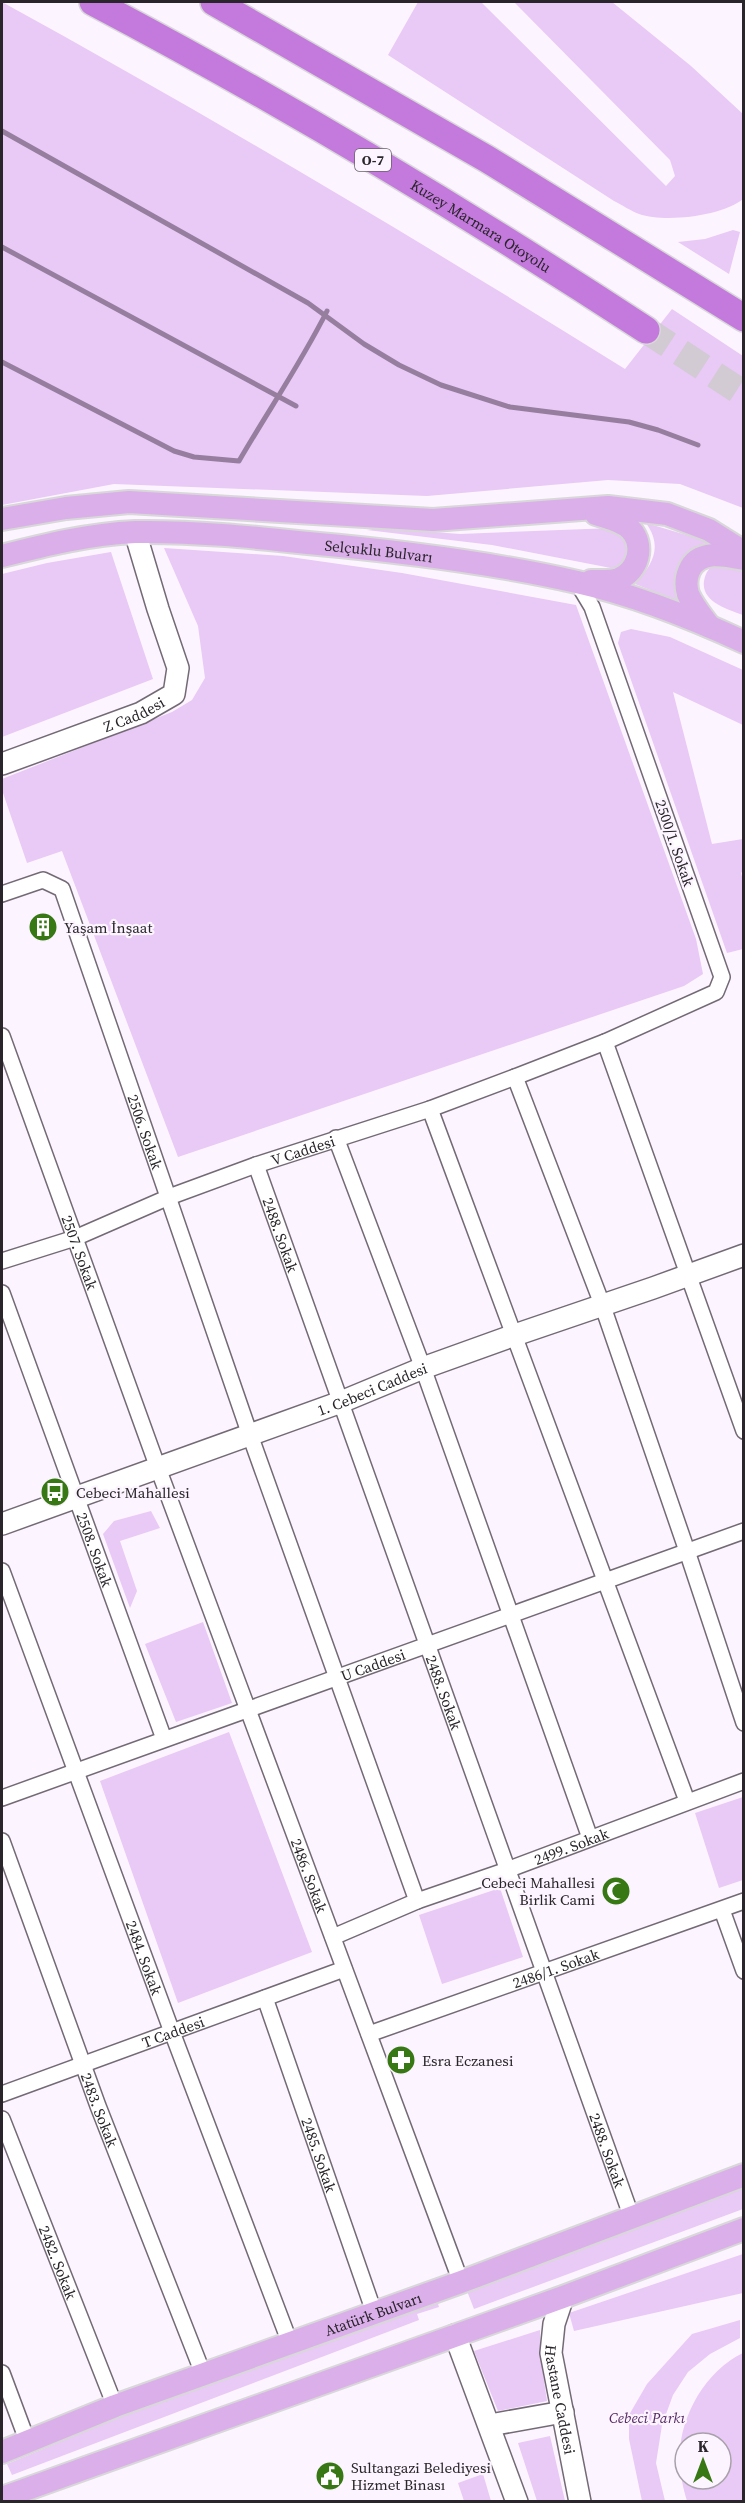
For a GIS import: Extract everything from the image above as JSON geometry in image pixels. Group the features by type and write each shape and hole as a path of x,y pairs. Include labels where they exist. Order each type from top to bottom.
{"highway":[{"name":"Kuzey Marmara Otoyolu","path":"93,2 340,140 518,247 646,330"},
{"path":"214,2 487,159 744,318"}],"main road":[{"name":"Selçuklu Bulvarı","path":"2,519 66,508 129,502 433,520 608,507 666,514 709,530 744,552"},
{"path":"577,582 617,580 628,574 636,563 639,553 637,540 630,529 616,520 579,509"},
{"name":"Selçuklu Bulvarı","path":"2,556 56,542 135,532 227,535 375,549 515,569 577,582 646,602 744,642"},
{"path":"709,626 687,591 687,577 692,565 701,557 719,554 744,559"},
{"name":"Atatürk Bulvarı","path":"2,2452 116,2406 461,2282 744,2175"},
{"path":"2,2498 563,2297 744,2229"}],"street":[{"name":"Z Caddesi","path":"2,764 141,713 174,694 178,668 135,532"},
{"name":"2500/1. Sokak","path":"577,582 592,607 722,977 716,992 605,1042"},
{"name":"2506. Sokak","path":"2,894 43,880 62,889 250,1435 417,1901"},
{"name":"2507. Sokak","path":"2,1036 158,1468"},
{"name":"V Caddesi","path":"2,1261 75,1238 169,1197 256,1165 430,1108 605,1042"},
{"path":"605,1042 744,1431"},
{"path":"515,1077 602,1304 744,1723"},
{"path":"430,1108 512,1335 607,1581 687,1802"},
{"path":"336,1138 423,1368 590,1838"},
{"name":"2488. Sokak","path":"256,1165 632,2218"},
{"name":"1. Cebeci Caddesi","path":"2,1524 341,1402 512,1335 744,1255"},
{"name":"2508. Sokak","path":"2,1293 164,1739"},
{"name":"2486. Sokak","path":"158,1468 461,2282"},
{"name":"U Caddesi","path":"2,1798 744,1531"},
{"name":"2484. Sokak","path":"2,1570 172,2032 290,2343"},
{"name":"2499. Sokak","path":"333,1937 417,1901 507,1870 744,1781"},
{"name":"2483. Sokak","path":"2,1841 83,2065 204,2376"},
{"name":"2486/1. Sokak","path":"369,2034 744,1902"},
{"path":"722,1910 744,1971"},
{"name":"T Caddesi","path":"2,2094 344,1970"},
{"name":"2485. Sokak","path":"265,1998 374,2312"},
{"name":"2482. Sokak","path":"2,2119 116,2406"},
{"name":"Hastane Caddesi","path":"563,2297 554,2324 551,2353 580,2502"},
{"path":"455,2335 517,2502"},
{"path":"2,2373 27,2440"},
{"path":"490,2425 562,2412"}],"green space":[{"path":"2,2 316,181 625,369 672,309 743,356 743,508 680,484 608,480 427,496 114,484 2,505"},
{"path":"418,2 481,2 666,186 675,176 670,160 514,2 612,2 691,66 743,114 743,199 722,210 678,218 650,217 614,201 388,55"},
{"path":"733,230 740,232 729,274 678,242 705,239"},
{"path":"646,523 710,542 691,550 679,564 675,582 681,602 635,584 647,569 654,555 654,540"},
{"path":"379,528 460,534 613,528 627,534 629,557 617,568 611,568 492,545 367,530"},
{"path":"164,548 283,556 402,573 576,605 696,939 703,974 684,986 178,1157 62,851 27,863 2,790 2,779 172,712 192,700 205,678 198,626"},
{"path":"111,552 153,679 2,737 2,574 47,563"},
{"path":"717,563 738,568 743,573 743,615 717,604 704,588 706,575"},
{"path":"631,629 670,637 743,670 743,725 673,692 712,844 743,839 743,871 741,873 744,884 743,949 727,953 618,643 621,632"},
{"path":"151,1511 160,1528 120,1541 137,1591 130,1608 103,1534 114,1521"},
{"path":"203,1622 232,1703 176,1722 145,1644"},
{"path":"229,1732 312,1952 178,2003 100,1781"},
{"path":"743,1797 743,1880 719,1888 695,1813"},
{"path":"500,1888 523,1957 442,1984 419,1915"},
{"path":"743,2188 743,2209 474,2309 467,2291"},
{"path":"743,2254 743,2293 574,2331 569,2313"},
{"path":"435,2294 439,2307 417,2314 419,2320 12,2475 7,2464 175,2394"},
{"name":"Cebeci Parkı","path":"740,2320 740,2338 710,2354 688,2372 673,2395 662,2425 656,2463 665,2501 642,2501 629,2439 629,2415 647,2384 692,2334"},
{"path":"540,2330 540,2353 547,2401 498,2411 474,2351"},
{"path":"743,2353 743,2501 687,2501 684,2491 733,2491 733,2431 684,2431 696,2398 729,2361"},
{"path":"550,2436 565,2501 537,2501 518,2443"},
{"path":"483,2474 491,2501 464,2501 458,2483"}],"waterway":[{"path":"2,131 308,303 364,344 399,365 441,385 510,407 629,422 698,445"},
{"path":"2,247 296,406"},
{"path":"2,362 174,451 194,457 239,461 327,311"}],"tunnel":[{"path":"646,330 744,394"}],"place":[{"name":"Yaşam İnşaat","path":"43,927"},
{"name":"Cebeci Mahallesi","path":"55,1492"},
{"name":"Cebeci Mahallesi Birlik Cami","path":"616,1891"},
{"name":"Esra Eczanesi","path":"401,2060"},
{"name":"Sultangazi Belediyesi Hizmet Binası","path":"330,2476"}]}
